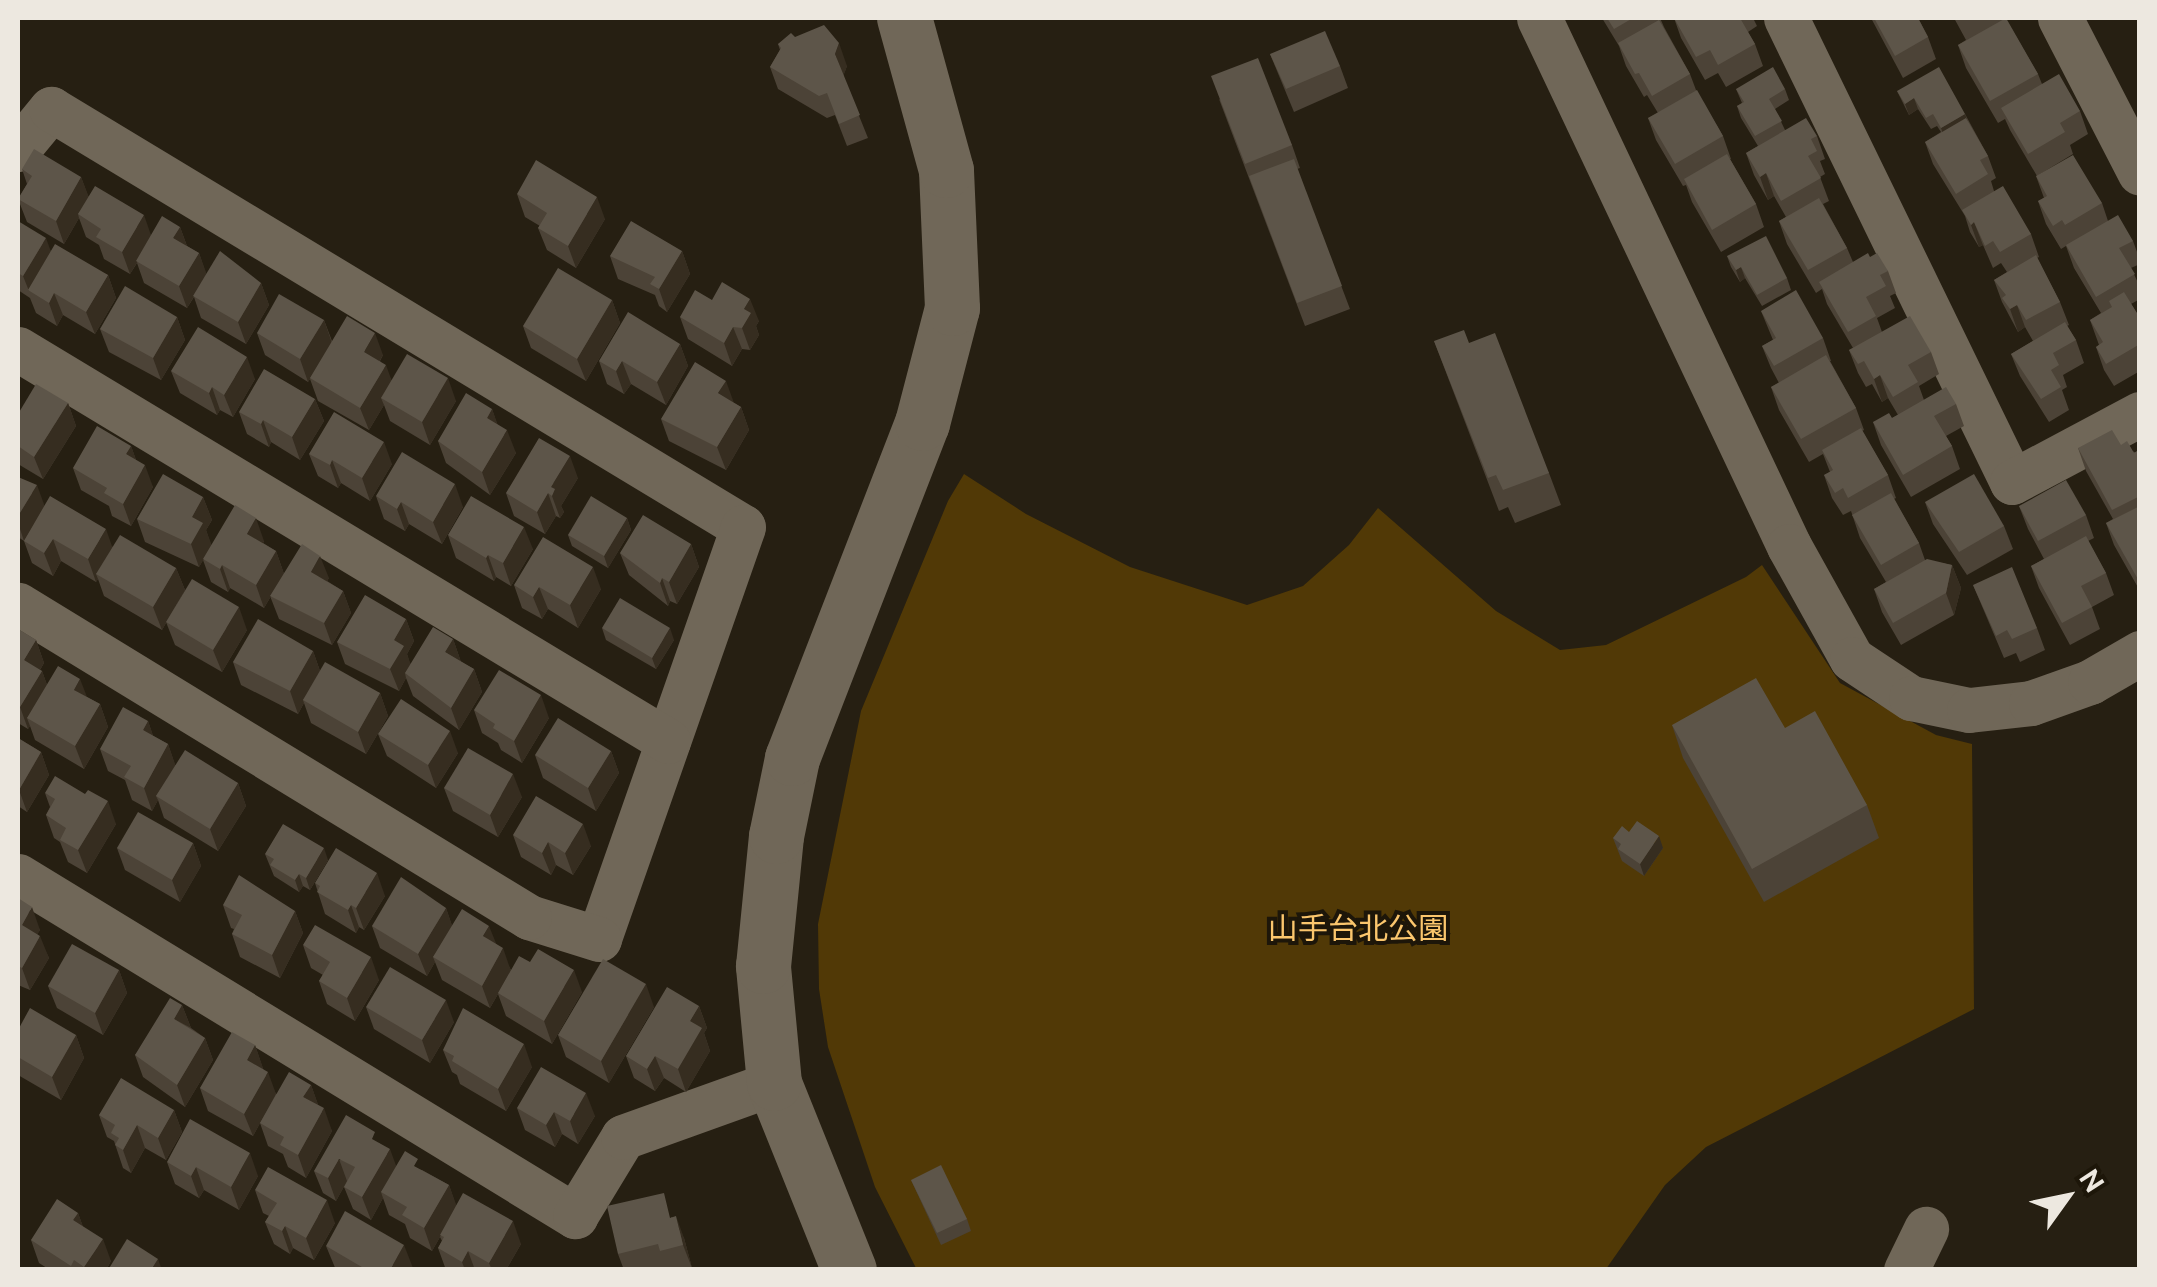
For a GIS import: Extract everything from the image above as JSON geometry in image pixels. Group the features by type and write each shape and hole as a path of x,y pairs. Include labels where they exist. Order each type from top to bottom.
{"street":[{"path":"849,1270 774,1083 762,966 776,836 792,758 922,423 952,308 946,170 904,18"},
{"path":"1539,18 1789,546 1852,659 1911,698 1970,710 2031,703 2090,682 2140,653"},
{"path":"1786,18 2012,482 2140,414"},
{"path":"2060,18 2140,173"},
{"path":"18,149 51,109 742,527 599,939 529,917 18,605"},
{"path":"18,349 668,741"},
{"path":"18,876 574,1216 623,1136 774,1083"},
{"path":"1906,1270 1926,1228"}],"green space":[{"name":"山手台北公園","path":"964,474 1026,514 1130,567 1247,605 1303,586 1349,545 1378,508 1496,611 1560,650 1606,645 1746,577 1762,565 1840,683 1936,735 1972,744 1974,1009 1706,1147 1665,1185 1606,1269 917,1270 875,1187 828,1047 819,989 818,924 861,711 948,501"}],"building":[{"path":"1607,18 1633,18 1614,29"},
{"path":"1674,18 1740,18 1755,44 1718,65 1710,50 1696,57"},
{"path":"1874,18 1918,18 1928,37 1895,56"},
{"path":"2006,18 2038,74 1990,101 1958,45"},
{"path":"1659,20 1690,74 1652,96 1618,43"},
{"path":"824,25 839,43 835,54 860,115 839,124 827,93 819,96 770,67 781,48 778,44 791,33 795,37"},
{"path":"1325,31 1340,66 1286,89 1270,54"},
{"path":"1258,58 1292,145 1245,164 1211,76"},
{"path":"1773,67 1785,89 1769,99 1782,121 1755,136 1737,106 1744,102 1736,89"},
{"path":"1939,67 1965,114 1941,128 1933,114 1926,118 1914,98 1905,104 1897,91"},
{"path":"2059,74 2080,111 2060,123 2065,132 2028,154 2001,108"},
{"path":"1697,90 1723,136 1675,164 1648,118"},
{"path":"1806,118 1817,136 1811,139 1817,151 1808,156 1821,178 1781,201 1766,173 1760,177 1746,153"},
{"path":"1966,118 1988,156 1980,160 1988,174 1956,194 1925,142"},
{"path":"34,149 81,177 56,221 18,199 32,176 22,169"},
{"path":"1727,154 1756,204 1712,230 1684,179"},
{"path":"2073,155 2102,203 2065,225 2062,220 2053,226 2038,201 2047,196 2036,176"},
{"path":"1294,159 1342,286 1297,303 1249,176"},
{"path":"536,160 597,197 568,246 538,228 547,213 517,194"},
{"path":"95,186 144,215 122,252 96,237 101,229 78,214"},
{"path":"2003,186 2031,234 2000,252 1993,241 1985,246 1974,222 1971,225 1962,210"},
{"path":"1819,198 1847,248 1808,270 1779,221"},
{"path":"2118,215 2133,241 2119,248 2135,274 2096,297 2066,245"},
{"path":"162,216 180,227 173,238 199,253 179,286 136,261"},
{"path":"18,221 46,238 23,276 18,273"},
{"path":"631,221 682,251 659,289 650,284 655,277 610,256"},
{"path":"1766,236 1787,278 1757,295 1741,267 1736,270 1727,256"},
{"path":"55,244 108,275 86,312 54,293 49,303 28,290"},
{"path":"220,251 261,283 238,322 193,296"},
{"path":"1868,253 1870,257 1877,253 1888,271 1880,275 1886,286 1866,297 1876,316 1848,332 1819,282"},
{"path":"2036,255 2060,302 2026,320 2017,305 2010,309 2002,298 2006,295 1994,280"},
{"path":"558,268 612,300 577,359 523,326"},
{"path":"722,282 750,299 744,309 751,313 742,328 733,327 724,343 680,317 695,290 712,300"},
{"path":"125,286 177,317 153,358 100,329"},
{"path":"1796,290 1823,338 1774,366 1762,346 1776,338 1761,311"},
{"path":"2124,292 2140,318 2140,344 2106,364 2096,347 2103,342 2090,320 2112,307 2109,301"},
{"path":"279,294 324,320 300,359 257,333"},
{"path":"628,312 680,344 657,382 622,361 616,371 599,361"},
{"path":"347,316 375,333 364,352 386,365 360,408 310,378"},
{"path":"1910,316 1931,352 1908,365 1918,382 1893,397 1880,375 1874,379 1864,361 1858,364 1849,350"},
{"path":"2065,322 2076,340 2053,353 2059,365 2051,370 2061,387 2041,399 2011,354"},
{"path":"198,327 247,357 224,395 212,387 209,393 171,371"},
{"path":"1464,330 1469,343 1495,333 1549,473 1503,490 1496,475 1488,478 1434,341"},
{"path":"407,354 448,378 422,422 381,398"},
{"path":"1826,355 1856,408 1801,439 1771,387"},
{"path":"695,362 726,381 718,393 741,407 717,447 661,419"},
{"path":"264,369 315,399 292,437 263,420 261,424 239,412"},
{"path":"36,384 68,403 34,457 18,446 18,414"},
{"path":"1946,387 1956,404 1934,416 1952,446 1903,475 1873,422 1889,413 1892,418"},
{"path":"466,393 492,409 487,418 507,430 482,472 438,441"},
{"path":"334,412 384,442 362,478 332,460 330,465 309,454"},
{"path":"97,426 131,446 126,454 145,465 123,504 104,493 107,488 73,468"},
{"path":"1861,428 1888,475 1848,498 1843,488 1835,493 1824,475 1833,470 1822,450"},
{"path":"2112,430 2121,445 2127,441 2134,453 2140,455 2140,496 2112,510 2078,448"},
{"path":"539,438 570,456 551,487 555,489 552,496 548,493 537,512 506,493"},
{"path":"402,452 455,484 433,522 401,502 397,509 376,496"},
{"path":"163,474 203,497 192,517 203,523 191,544 137,519"},
{"path":"1974,474 2004,526 1959,552 1925,502"},
{"path":"18,477 37,485 18,516"},
{"path":"2066,480 2086,515 2038,541 2019,506"},
{"path":"1891,493 1919,543 1881,565 1852,515"},
{"path":"50,496 106,529 88,559 53,539 44,553 24,541"},
{"path":"471,496 524,527 503,563 488,555 486,558 448,535"},
{"path":"591,496 627,518 604,556 568,535"},
{"path":"235,505 256,518 247,534 276,551 256,585 203,559"},
{"path":"2140,506 2140,581 2139,581 2106,523"},
{"path":"643,515 691,544 669,582 662,578 660,583 620,553"},
{"path":"120,535 176,568 153,607 96,574"},
{"path":"2086,536 2106,573 2081,586 2092,607 2062,623 2031,566"},
{"path":"543,537 593,567 570,605 539,587 533,597 514,585"},
{"path":"302,544 320,556 311,572 343,591 324,623 270,596"},
{"path":"1927,559 1952,565 1946,593 1893,623 1874,589"},
{"path":"2012,567 2037,628 2012,639 2007,630 1996,636 1973,585"},
{"path":"192,579 239,607 213,650 166,622"},
{"path":"365,595 406,619 394,640 404,646 390,669 337,642"},
{"path":"620,598 670,628 652,658 602,628"},
{"path":"258,619 313,651 290,691 233,662"},
{"path":"433,627 453,639 445,652 474,669 451,708 405,673"},
{"path":"18,629 36,640 24,660 42,671 20,707 18,705"},
{"path":"325,662 380,693 358,732 303,700"},
{"path":"58,666 80,679 74,690 100,704 75,746 27,718"},
{"path":"499,670 541,695 514,741 474,710"},
{"path":"1756,678 1785,728 1815,711 1867,805 1752,869 1672,725"},
{"path":"401,699 450,731 428,765 378,734"},
{"path":"123,707 148,721 143,730 168,744 144,788 124,777 131,766 100,749"},
{"path":"558,718 611,751 588,788 535,755"},
{"path":"18,738 41,752 19,790 18,789"},
{"path":"468,748 513,774 490,815 444,788"},
{"path":"185,750 238,783 210,829 156,796"},
{"path":"55,776 85,794 88,790 108,801 78,850 60,840 66,828 46,815 55,799 45,793"},
{"path":"536,796 583,824 565,853 548,842 542,853 513,835"},
{"path":"138,812 193,843 172,880 117,848"},
{"path":"1637,821 1659,836 1640,864 1618,849 1621,844 1613,838 1622,826 1629,832"},
{"path":"283,824 324,848 306,878 299,874 295,880 270,865 274,859 265,854"},
{"path":"336,848 377,873 356,908 351,905 348,910 317,892 320,886 315,883"},
{"path":"239,875 295,911 272,955 232,934 242,915 223,905"},
{"path":"401,877 446,908 418,954 372,926"},
{"path":"18,898 32,907 22,925 40,936 22,968 18,966"},
{"path":"462,909 489,926 483,936 503,948 482,986 433,957"},
{"path":"315,925 371,957 347,998 319,981 330,962 303,945"},
{"path":"72,944 119,970 95,1013 48,986"},
{"path":"538,949 574,970 544,1021 498,993 519,956 530,962"},
{"path":"603,959 646,984 601,1061 558,1035"},
{"path":"390,967 446,1000 422,1040 366,1007"},
{"path":"667,987 699,1006 690,1021 702,1028 678,1069 655,1056 647,1069 626,1056"},
{"path":"170,998 182,1005 174,1019 205,1038 177,1085 135,1055"},
{"path":"30,1008 76,1035 52,1077 18,1057 18,1030"},
{"path":"463,1008 524,1044 498,1089 452,1061 454,1056 443,1050"},
{"path":"232,1032 255,1045 247,1060 268,1072 244,1114 200,1088"},
{"path":"541,1067 586,1093 570,1121 554,1112 546,1125 517,1108"},
{"path":"289,1072 311,1085 303,1097 324,1108 298,1155 280,1145 284,1137 260,1123"},
{"path":"121,1078 174,1110 158,1138 137,1125 123,1150 115,1145 119,1138 111,1133 115,1125 99,1115"},
{"path":"346,1115 375,1132 372,1139 390,1149 362,1197 344,1187 355,1167 339,1159 328,1178 314,1171"},
{"path":"190,1119 250,1153 231,1187 196,1167 191,1176 167,1162"},
{"path":"405,1151 418,1159 414,1166 449,1185 424,1228 402,1215 407,1207 381,1192"},
{"path":"941,1165 967,1219 937,1233 911,1180"},
{"path":"268,1167 327,1200 306,1238 285,1226 282,1231 265,1222 277,1203 255,1190"},
{"path":"463,1193 513,1221 489,1263 468,1251 462,1262 438,1248 444,1237 440,1235"},
{"path":"664,1193 670,1218 676,1216 683,1245 660,1251 658,1244 618,1254 607,1206"},
{"path":"57,1199 78,1213 73,1220 103,1239 84,1267 74,1260 71,1266 31,1240"},
{"path":"345,1211 404,1245 390,1270 367,1270 326,1246"},
{"path":"127,1239 158,1259 151,1270 108,1270"}]}
